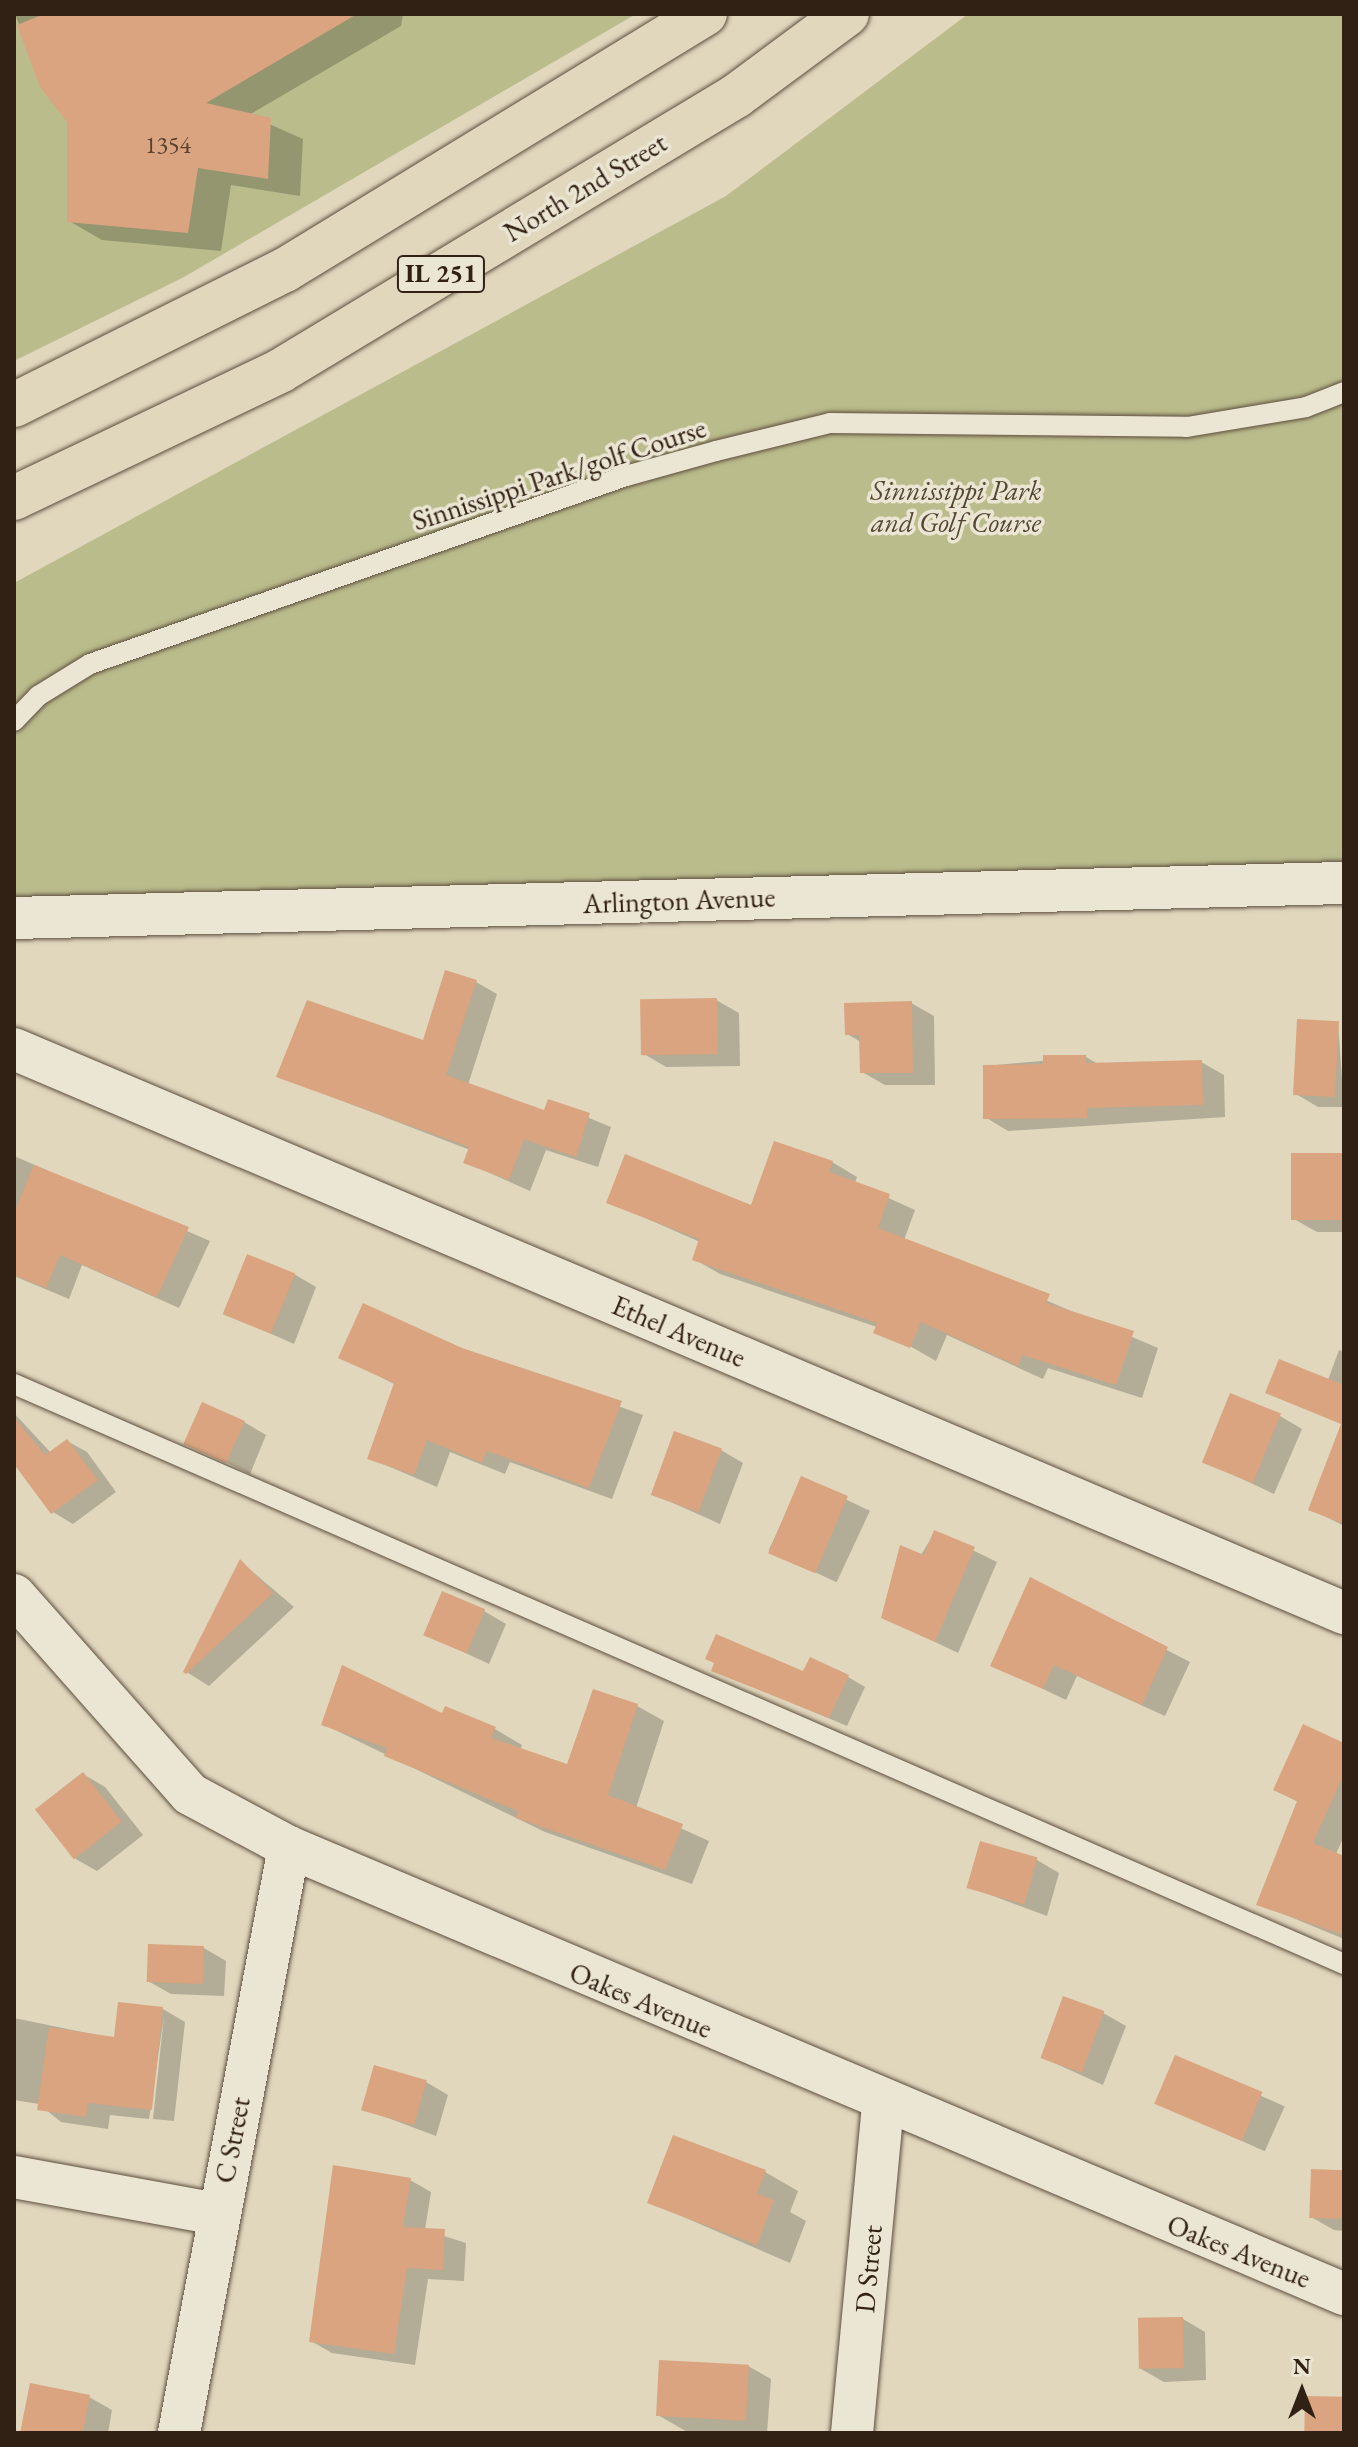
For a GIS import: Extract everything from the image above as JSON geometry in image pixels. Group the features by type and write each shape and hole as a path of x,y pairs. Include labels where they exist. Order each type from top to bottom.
{"main road":[{"name":"IL 251","path":"14,405 285,270 705,14"},
{"name":"North 2nd Street","path":"14,498 280,371 736,96 847,14"}],"street":[{"name":"Arlington Avenue","path":"14,918 1344,883"},
{"name":"Ethel Avenue","path":"14,1049 1344,1613"},
{"name":"Oakes Avenue","path":"14,1595 190,1794 289,1847 883,2104 1344,2294"},
{"name":"C Street","path":"179,2433 217,2214 289,1847"},
{"name":"D Street","path":"852,2433 883,2104"},
{"path":"14,2177 217,2214"}],"lane":[{"name":"Sinnissippi Park/golf Course","path":"14,721 38,696 90,664 716,451 830,423 1187,427 1306,407 1344,392"},
{"path":"14,1384 1344,1964"}],"green space":[{"path":"14,14 636,14 184,277 14,361"},
{"name":"Sinnissippi Park and Golf Course","path":"968,14 1344,14 1344,883 14,918 14,583 726,196"}],"building":[{"path":"44,14 357,14 206,103 271,118 268,179 198,168 188,233 67,222 67,122 40,87 17,25"},
{"path":"445,970 477,980 446,1075 544,1110 548,1099 590,1113 576,1157 524,1139 509,1180 463,1163 469,1147 276,1077 307,1000 423,1040"},
{"path":"717,998 718,1054 641,1055 640,999"},
{"path":"912,1001 913,1073 860,1073 859,1035 845,1035 844,1003"},
{"path":"1297,1019 1339,1021 1335,1097 1293,1095"},
{"path":"1043,1055 1086,1055 1086,1063 1202,1060 1203,1105 1087,1108 1087,1118 983,1119 983,1065 1043,1064"},
{"path":"774,1141 833,1161 829,1172 890,1194 878,1228 1050,1294 1046,1303 1134,1331 1116,1385 1022,1355 1018,1366 921,1322 910,1348 873,1333 877,1323 692,1260 699,1239 606,1203 625,1154 751,1205"},
{"path":"1291,1153 1344,1153 1344,1220 1291,1220"},
{"path":"34,1165 189,1227 157,1297 60,1255 46,1288 14,1275 14,1213"},
{"path":"247,1254 295,1273 271,1334 223,1314"},
{"path":"363,1303 462,1348 622,1401 589,1488 487,1451 482,1463 427,1440 414,1475 367,1459 394,1383 338,1358"},
{"path":"1279,1359 1344,1385 1344,1524 1308,1510 1341,1424 1265,1393"},
{"path":"1230,1393 1281,1414 1253,1483 1202,1463"},
{"path":"202,1402 245,1421 226,1463 183,1444"},
{"path":"14,1417 45,1455 67,1439 98,1480 51,1514 14,1464"},
{"path":"674,1431 722,1448 699,1512 651,1495"},
{"path":"801,1476 848,1496 815,1573 768,1553"},
{"path":"934,1530 975,1547 935,1642 881,1618 900,1545 924,1555"},
{"path":"240,1559 273,1593 186,1674 183,1672"},
{"path":"1030,1577 1168,1647 1142,1705 1054,1665 1043,1689 990,1666"},
{"path":"442,1591 485,1609 467,1654 423,1635"},
{"path":"716,1634 803,1671 810,1657 849,1675 829,1718 711,1671 714,1663 705,1659"},
{"path":"342,1665 442,1713 445,1706 496,1727 491,1738 567,1764 593,1689 638,1704 608,1795 683,1824 665,1870 516,1818 518,1811 384,1756 387,1748 321,1725"},
{"path":"1303,1724 1344,1743 1344,1774 1313,1843 1344,1856 1344,1935 1256,1905 1297,1801 1273,1790"},
{"path":"83,1772 122,1822 74,1859 35,1810"},
{"path":"980,1841 1038,1858 1024,1905 966,1888"},
{"path":"148,1944 204,1946 203,1984 147,1982"},
{"path":"1063,1996 1104,2011 1082,2073 1040,2058"},
{"path":"118,2002 163,2007 152,2110 88,2103 86,2117 37,2110 49,2027 114,2037"},
{"path":"1175,2055 1262,2092 1242,2141 1154,2104"},
{"path":"374,2065 427,2080 414,2125 361,2110"},
{"path":"673,2135 766,2170 757,2194 774,2200 757,2245 647,2203"},
{"path":"333,2165 411,2178 403,2227 445,2229 443,2270 407,2268 394,2354 309,2342"},
{"path":"1311,2169 1344,2170 1342,2219 1309,2218"},
{"path":"1183,2317 1184,2368 1139,2369 1138,2318"},
{"path":"659,2360 749,2365 746,2421 656,2416"},
{"path":"30,2383 90,2395 83,2433 20,2433"},
{"path":"1305,2396 1344,2397 1343,2433 1304,2433"}]}
